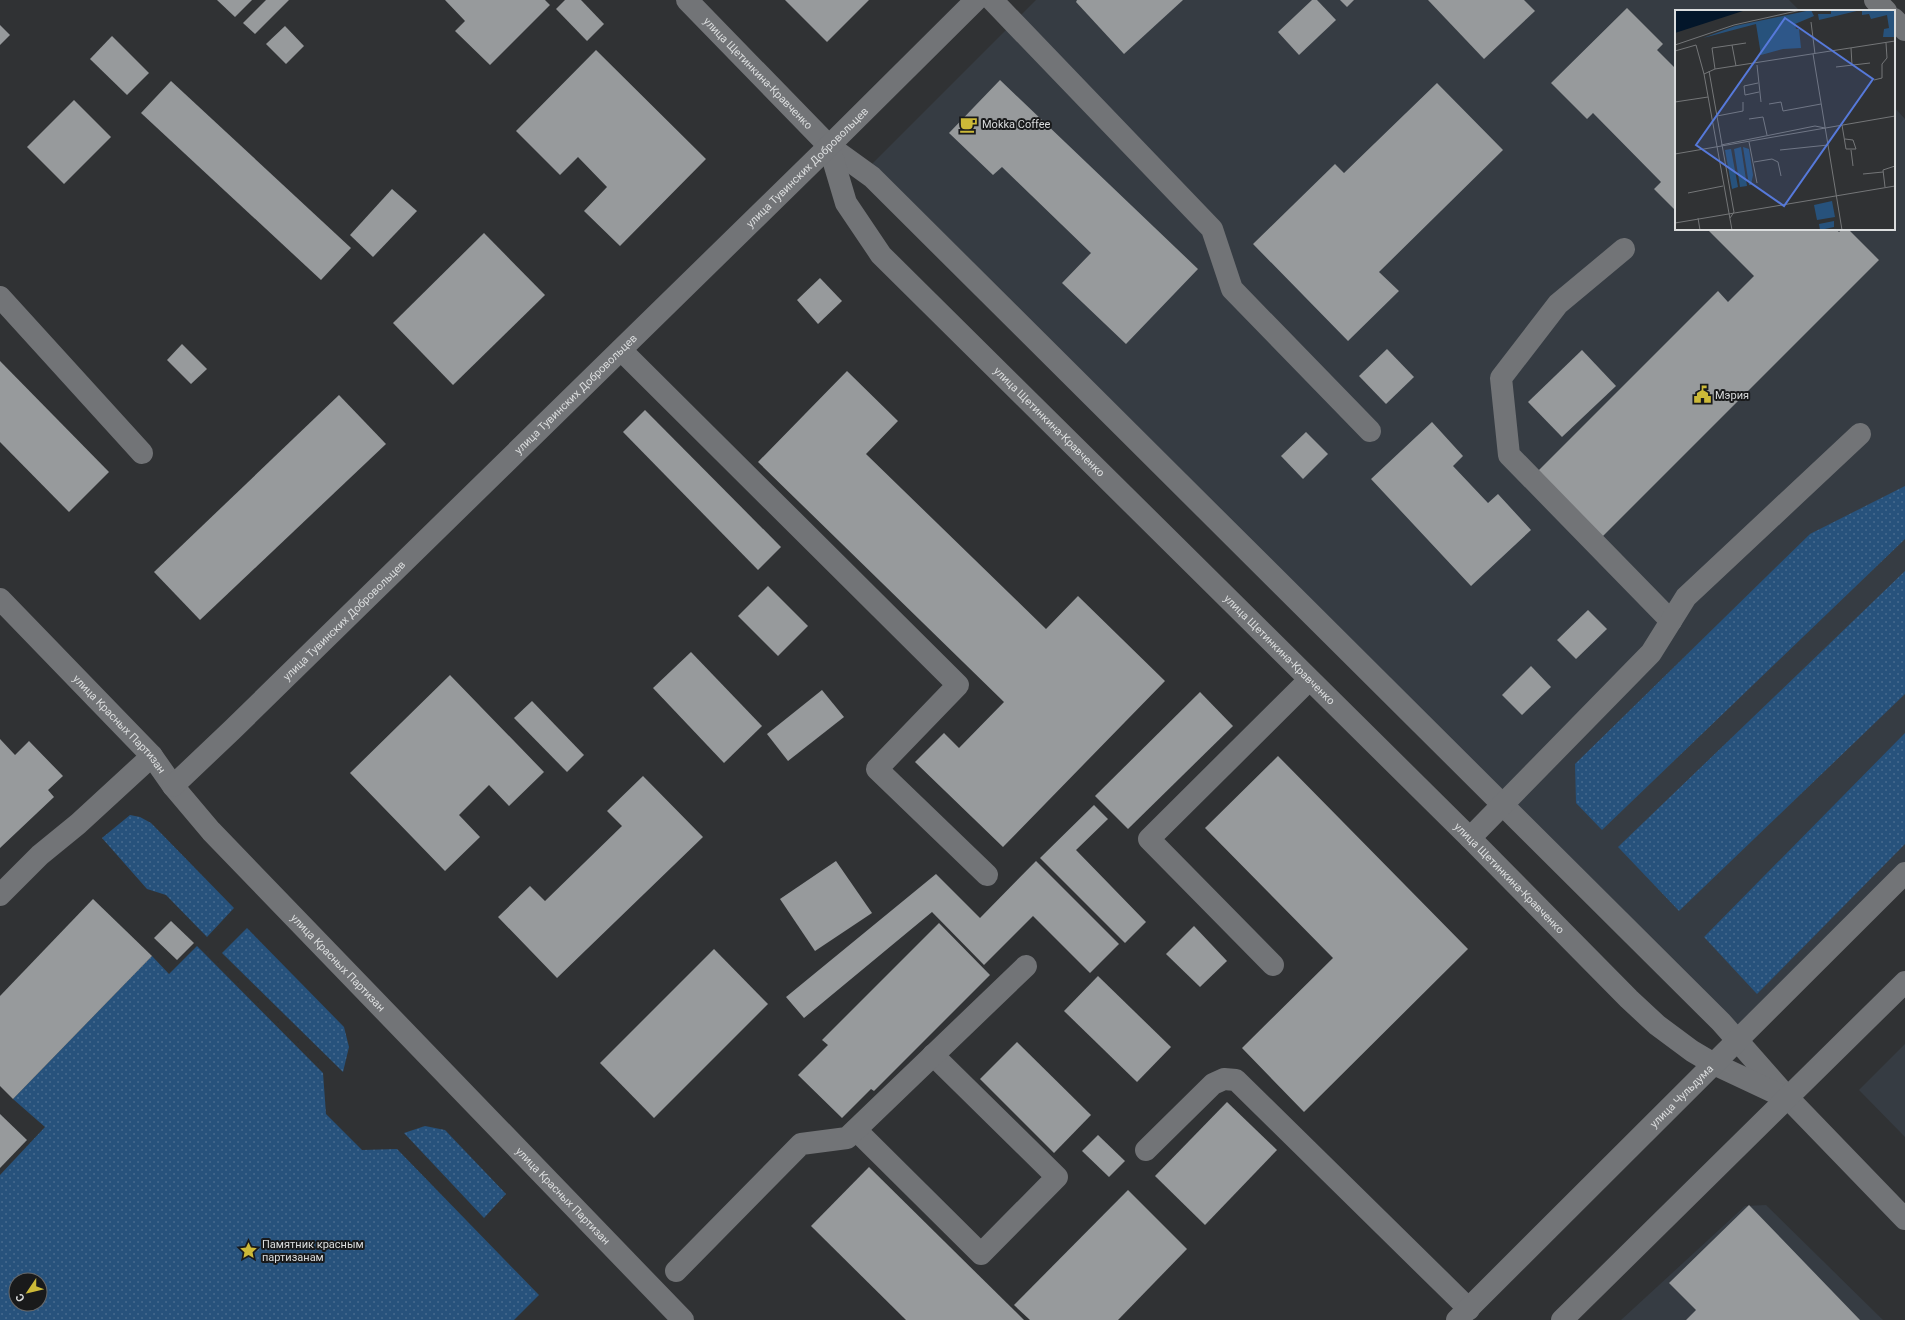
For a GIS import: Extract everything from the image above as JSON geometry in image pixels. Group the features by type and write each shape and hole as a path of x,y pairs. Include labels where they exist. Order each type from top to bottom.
{"street":[{"name":"улица Щетинкина-Кравченко","path":"687,0 829,146 872,177 1721,1022 1788,1098 1905,1219"},
{"name":"улица Тувинских Добровольцев","path":"173,786 621,350 976,0"},
{"path":"992,0 1212,229 1232,289 1370,431"},
{"path":"1875,0 1885,10"},
{"path":"1895,20 1905,30"},
{"name":"улица Щетинкина-Кравченко","path":"829,146 846,203 881,255 1470,838 1629,999 1657,1024 1714,1064 1788,1098"},
{"path":"1624,249 1558,304 1501,378 1509,455 1671,621"},
{"path":"4,310 142,453"},
{"path":"621,350 958,685 877,769 987,875"},
{"path":"1470,838 1651,653 1686,597 1860,434"},
{"name":"улица Красных Партизан","path":"0,599 152,756 173,786 211,831 683,1320"},
{"path":"1273,965 1149,839 1310,680"},
{"path":"0,895 40,855 78,824 152,756"},
{"name":"улица Чульдума","path":"1463,1314 1905,873"},
{"path":"676,1271 801,1144 847,1138 1026,966"},
{"path":"1562,1320 1905,982"},
{"path":"856,1130 982,1254 1057,1177 933,1055"},
{"path":"1146,1150 1213,1084 1224,1079 1236,1080 1463,1314"}],"shaded area":[{"path":"1036,0 1789,0 1799,10 1675,10 1675,230 1895,230 1895,108 1905,119 1905,876 1750,1039 862,174"},
{"path":"1905,486 1905,539 1602,830 1576,803 1575,764 1810,534"},
{"path":"1905,571 1905,694 1679,911 1618,847"},
{"path":"1905,733 1905,844 1757,994 1704,937"},
{"path":"130,815 140,817 151,823 234,908 207,937 166,895 147,889 102,838"},
{"path":"247,928 344,1027 349,1047 343,1072 222,953"},
{"path":"197,946 323,1073 326,1114 362,1150 397,1149 539,1295 514,1320 0,1320 0,1175 45,1127 13,1099 152,956 169,974"},
{"path":"1905,1044 1905,1137 1859,1090"},
{"path":"425,1126 445,1130 506,1194 484,1218 404,1133"},
{"path":"1766,1205 1883,1320 1621,1320 1745,1206"}],"building":[{"path":"217,0 252,0 235,17"},
{"path":"266,0 289,0 255,34 243,23"},
{"path":"445,0 545,0 550,5 490,65 455,31 465,21"},
{"path":"565,0 581,0 604,24 587,41 556,9"},
{"path":"785,0 869,0 827,42"},
{"path":"1077,0 1183,0 1124,54 1076,2"},
{"path":"1312,0 1317,0 1336,20 1299,55 1278,32"},
{"path":"1340,0 1354,0 1347,7"},
{"path":"1428,0 1524,0 1535,11 1484,59"},
{"path":"1627,8 1663,44 1657,50 1675,68 1675,210 1654,189 1661,182 1593,113 1587,119 1551,83"},
{"path":"0,25 10,35 0,45"},
{"path":"285,26 304,46 286,64 266,44"},
{"path":"112,36 149,73 127,95 90,59"},
{"path":"596,50 706,159 620,246 584,211 607,187 578,157 560,175 516,131"},
{"path":"1000,80 1198,269 1126,344 1062,283 1091,253 1002,167 993,175 949,133"},
{"path":"171,81 351,248 321,280 141,113"},
{"path":"1437,83 1503,150 1379,272 1399,291 1348,341 1253,244 1335,164 1344,173"},
{"path":"74,100 111,137 64,184 27,147"},
{"path":"392,189 417,211 373,257 350,235"},
{"path":"1708,230 1837,230 1839,232 1841,230 1849,230 1879,260 1601,538 1536,473 1718,291 1728,302 1754,276"},
{"path":"484,233 545,295 453,385 393,323"},
{"path":"820,278 842,301 818,324 797,300"},
{"path":"182,344 207,369 191,384 167,360"},
{"path":"1387,349 1414,377 1386,404 1359,376"},
{"path":"1582,350 1616,386 1562,437 1528,402"},
{"path":"0,361 109,472 69,512 0,442"},
{"path":"847,371 898,421 866,454 1046,629 1078,596 1165,681 1003,847 915,762 944,733 959,748 1004,702 758,462"},
{"path":"339,395 386,444 200,620 154,572"},
{"path":"645,410 781,547 758,570 623,432"},
{"path":"1432,422 1463,456 1453,466 1488,503 1498,494 1531,530 1471,586 1371,479"},
{"path":"1306,432 1328,454 1303,479 1281,456"},
{"path":"768,586 808,626 778,656 738,616"},
{"path":"1588,610 1607,629 1576,659 1557,640"},
{"path":"691,652 762,726 724,763 653,688"},
{"path":"1531,666 1551,687 1522,715 1502,695"},
{"path":"450,675 544,772 509,806 489,785 459,815 480,837 445,871 350,773"},
{"path":"822,690 844,717 788,761 767,734"},
{"path":"1200,692 1233,726 1128,829 1095,796"},
{"path":"532,701 584,755 567,772 514,718"},
{"path":"0,739 15,755 29,741 63,776 48,790 54,797 0,848"},
{"path":"1278,756 1468,949 1304,1112 1242,1048 1333,958 1205,828"},
{"path":"643,776 703,837 557,978 498,917 530,886 545,901 622,826 607,811"},
{"path":"1094,805 1108,819 1076,850 1146,922 1125,943 1040,858"},
{"path":"836,861 872,913 815,951 780,899"},
{"path":"1036,861 1119,944 1090,973 1033,916 984,965 932,912 804,1018 786,997 936,874 980,918"},
{"path":"93,899 152,956 13,1099 0,1086 0,996"},
{"path":"171,921 194,943 177,960 154,938"},
{"path":"939,923 990,975 874,1091 871,1089 842,1118 798,1075 828,1045 822,1040"},
{"path":"1194,926 1227,961 1200,987 1166,954"},
{"path":"714,949 768,1004 654,1118 600,1063"},
{"path":"1098,976 1171,1047 1137,1082 1064,1011"},
{"path":"1017,1042 1091,1115 1054,1153 980,1079"},
{"path":"1227,1102 1277,1150 1205,1225 1155,1176"},
{"path":"0,1114 27,1140 0,1168"},
{"path":"1098,1135 1125,1161 1109,1177 1082,1151"},
{"path":"869,1167 1024,1320 906,1320 811,1226"},
{"path":"1128,1190 1187,1249 1118,1320 1030,1320 1014,1305"},
{"path":"1749,1205 1860,1320 1686,1320 1696,1310 1669,1283"}],"place":[{"name":"Mokka Coffee","path":"969,124"},
{"name":"Мэрия","path":"1702,395"},
{"name":"Памятник красным партизанам","path":"249,1250"}]}
